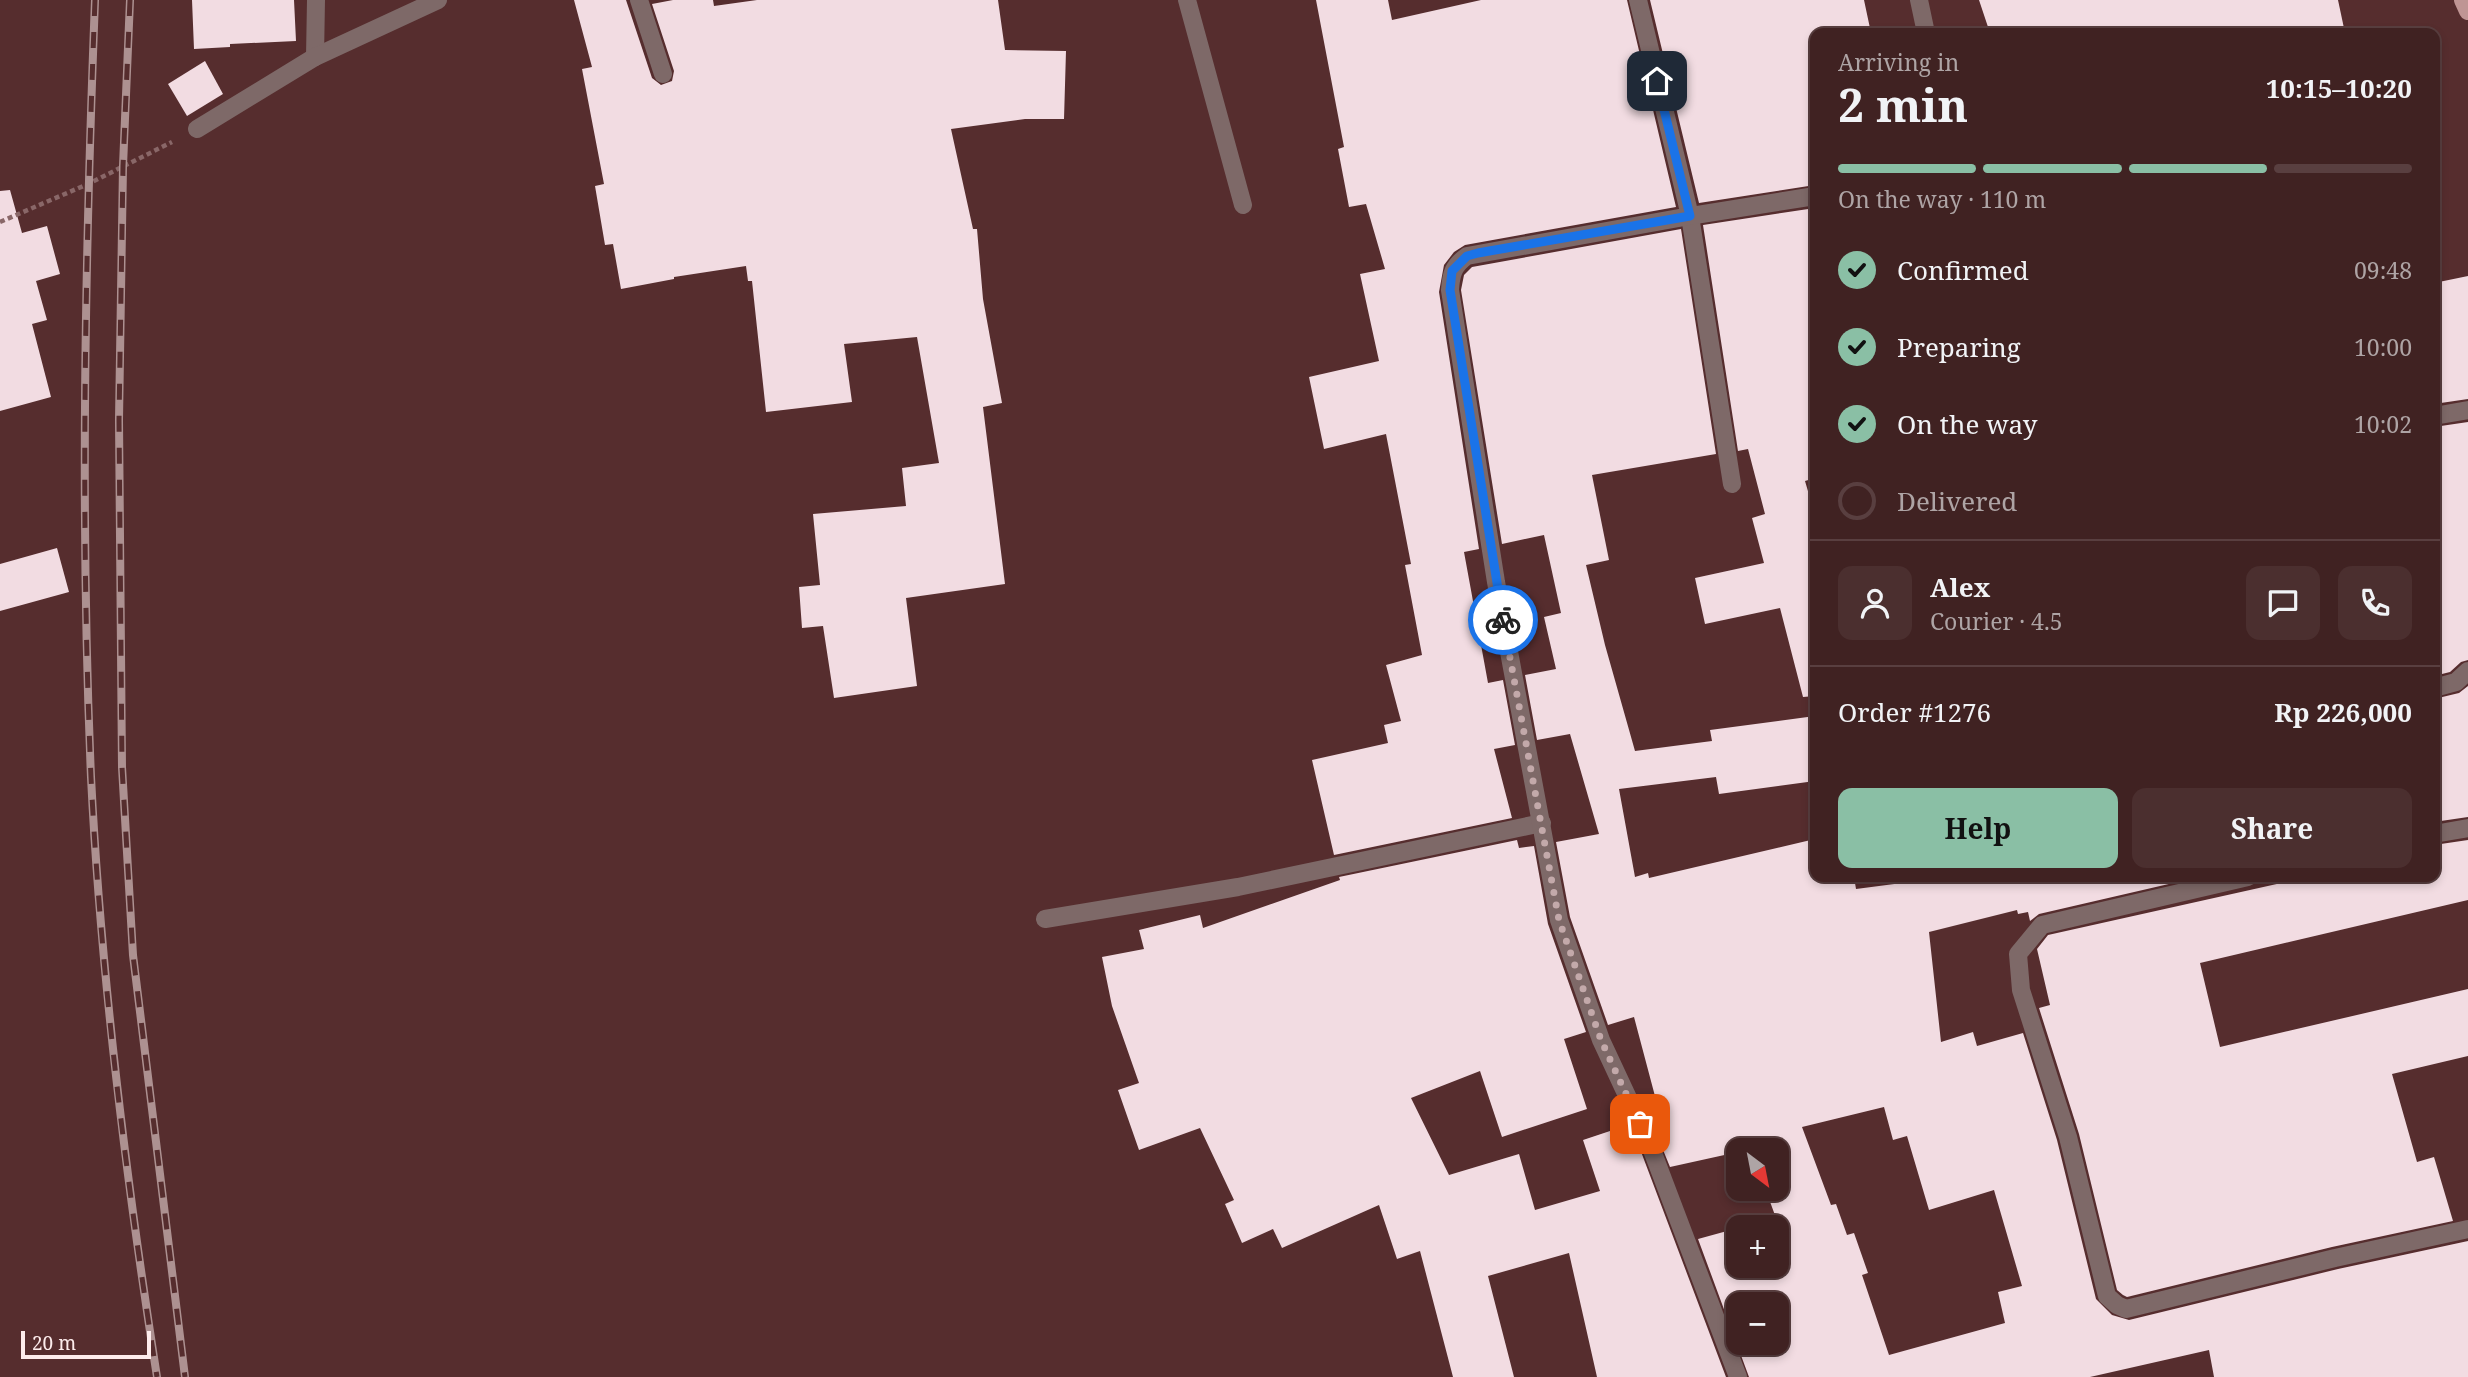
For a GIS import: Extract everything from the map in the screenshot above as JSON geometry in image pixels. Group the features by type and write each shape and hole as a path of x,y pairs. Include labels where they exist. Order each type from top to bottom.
{"main road":[{"path":"2463,0 2468,11"}],"street":[{"path":"315,57 316,0"},
{"path":"197,129 315,57 438,0"},
{"path":"639,0 663,74"},
{"path":"1186,0 1243,205"},
{"path":"1638,0 1690,216 1732,484"},
{"path":"1919,0 1925,28"},
{"path":"1738,1377 1650,1145 1601,1040 1559,920 1494,569 1450,290 1452,271 1467,256 1478,253 1810,197"},
{"path":"2440,415 2468,410"},
{"path":"2440,686 2456,682 2468,671"},
{"path":"1045,919 1238,887 1542,823"},
{"path":"2440,833 2468,828"},
{"path":"2227,882 2042,925 2018,954 2021,990 2068,1137 2107,1296 2126,1309 2468,1229"}],"path":[{"path":"0,222 88,184 197,129"}],"building":[{"path":"192,0 294,0 296,41 230,44 230,47 194,49"},
{"path":"574,0 626,0 652,78 661,85 672,81 674,71 652,4 673,0 713,0 714,6 757,0 998,0 1005,50 1066,51 1064,119 1025,119 951,129 973,229 977,229 983,299 1002,403 983,407 1005,584 906,598 917,686 834,698 823,626 802,628 799,587 820,585 813,514 906,506 902,468 939,463 917,337 844,344 852,402 766,412 752,281 748,281 746,266 674,277 621,289 613,244 605,245 595,186 604,184 582,69 592,67"},
{"path":"1316,0 1388,0 1392,20 1481,0 1627,0 1676,207 1465,245 1454,252 1444,265 1439,292 1479,549 1464,552 1488,683 1503,680 1515,745 1494,749 1512,818 1334,855 1312,760 1388,743 1384,725 1401,721 1386,665 1422,655 1405,565 1411,564 1386,434 1324,449 1309,377 1379,361 1360,274 1385,269 1366,204 1349,207 1338,149 1344,147"},
{"path":"1650,0 1864,0 1870,28 1810,28 1810,186 1699,203"},
{"path":"1979,0 2338,0 2344,28 1988,28"},
{"path":"205,61 223,94 187,116 168,84"},
{"path":"10,190 22,233 47,226 60,274 36,281 47,320 32,324 51,397 0,411 0,191"},
{"path":"1810,209 1810,480 1805,481 1810,498 1810,696 1803,697 1780,608 1705,624 1695,578 1764,563 1752,518 1765,514 1748,449 1738,451 1703,225"},
{"path":"1681,229 1716,454 1592,475 1609,560 1586,565 1635,751 1712,741 1710,730 1810,717 1810,782 1719,794 1716,777 1619,789 1635,877 1648,873 1649,878 1810,840 1810,882 1855,882 1856,889 1910,882 2177,882 2039,914 2030,921 2028,912 2018,914 2017,910 1929,932 1941,1042 1973,1032 1977,1046 2023,1033 2057,1140 2096,1299 2112,1315 2129,1320 2338,1269 2468,1241 2468,1377 2214,1377 2209,1350 2090,1377 1749,1377 1741,1355 1789,1355 1789,1292 1726,1292 1726,1315 1698,1239 1726,1231 1726,1278 1789,1278 1789,1215 1775,1215 1770,1201 1789,1201 1789,1138 1726,1138 1726,1155 1670,1167 1650,1118 1660,1115 1634,1017 1608,1025 1570,917 1556,842 1599,834 1570,734 1537,740 1525,675 1556,669 1544,617 1561,613 1544,535 1502,544 1461,290 1464,275 1472,267","holes":["1884,1107 1893,1140 1907,1136 1929,1210 1994,1190 2022,1286 1998,1292 2005,1323 1889,1355 1862,1275 1868,1273 1854,1233 1847,1235 1836,1204 1831,1205 1802,1127"]},
{"path":"2468,276 2468,399 2440,403 2440,282"},
{"path":"2468,422 2468,660 2461,662 2450,672 2440,674 2440,426"},
{"path":"57,548 69,592 0,611 0,564"},
{"path":"2468,686 2468,817 2440,821 2440,698 2459,693"},
{"path":"1517,840 1519,848 1534,846 1548,924 1586,1032 1564,1039 1587,1109 1502,1137 1480,1071 1411,1098 1449,1175 1519,1154 1535,1210 1600,1191 1583,1140 1628,1125 1640,1149 1726,1377 1597,1377 1569,1253 1488,1276 1514,1377 1453,1377 1420,1251 1397,1259 1379,1205 1282,1248 1273,1229 1242,1243 1225,1204 1234,1200 1200,1128 1139,1150 1118,1090 1139,1083 1112,1006 1102,957 1144,949 1139,930 1200,915 1203,928 1340,880 1339,877"},
{"path":"2468,840 2468,900 2200,963 2220,1047 2468,989 2468,1056 2392,1074 2417,1162 2434,1157 2453,1221 2332,1247 2127,1297 2123,1295 2117,1290 2079,1134 2039,1008 2050,1005 2037,949 2048,935 2286,882 2440,882 2440,844"}],"railway":[{"path":"95,0 85,388 91,777 101,928 116,1078 157,1377"},
{"path":"130,0 123,166 119,420 122,767 133,955 185,1377"}],"way so far":[{"path":"1503,620 1559,920 1601,1040 1640,1124"}],"route":[{"path":"1503,620 1450,290 1452,271 1458,262 1478,253 1690,216 1657,81"}]}
